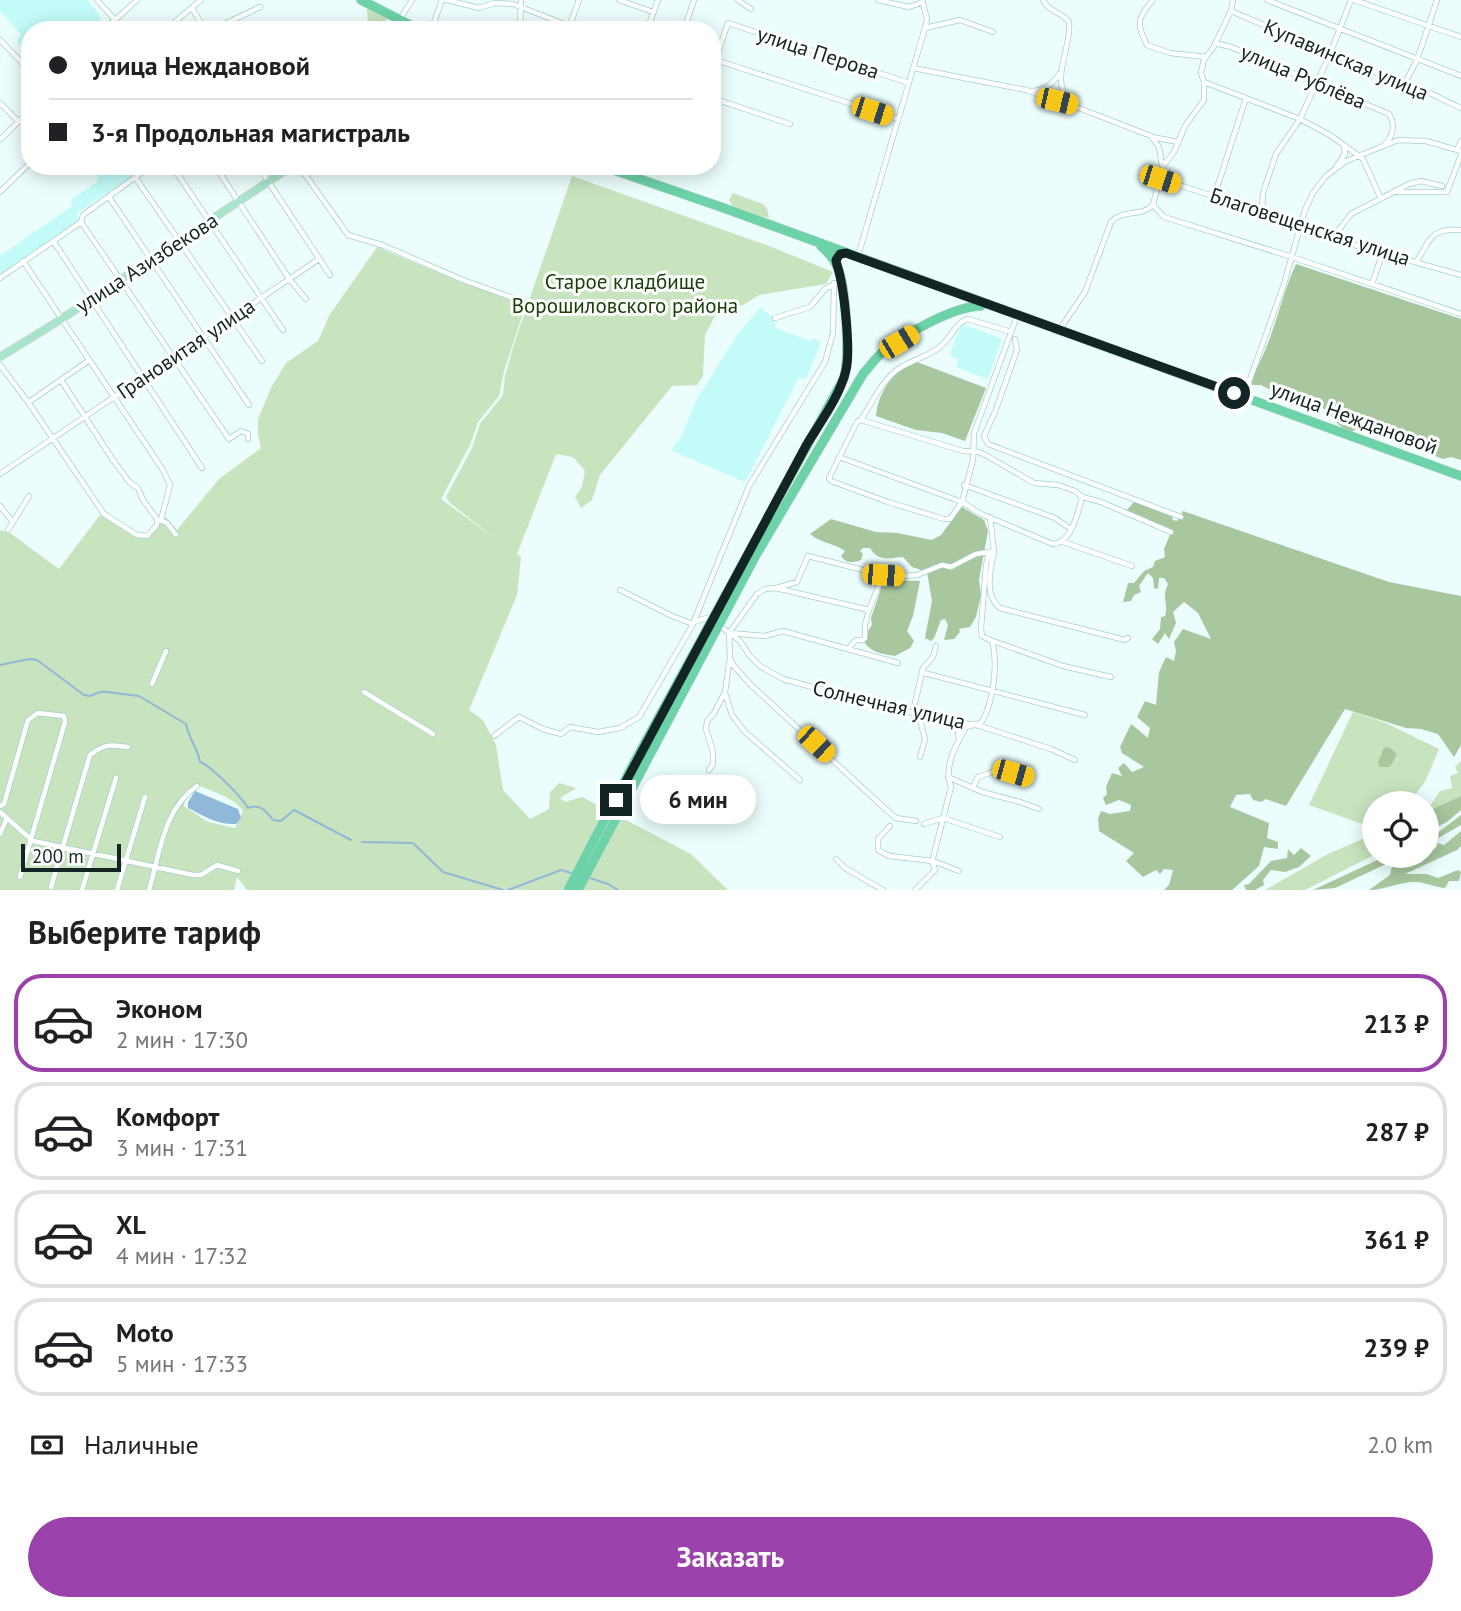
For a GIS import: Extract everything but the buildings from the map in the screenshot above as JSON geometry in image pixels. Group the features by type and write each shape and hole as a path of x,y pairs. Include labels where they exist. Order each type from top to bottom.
{"highway":[{"path":"361,0 404,21"},
{"name":"улица Неждановой","path":"639,175 962,296 1461,475"},
{"path":"814,241 829,253 837,265"},
{"path":"846,253 838,257 837,265 847,366 853,375 863,374"},
{"path":"716,621 863,374 886,350 956,310 962,304 962,296"},
{"path":"956,310 975,306 993,307"},
{"path":"568,890 716,621 839,388 847,366"},
{"path":"839,388 851,376 853,381 850,394"},
{"path":"578,890 639,763"}],"main road":[{"name":"улица Азизбекова","path":"0,357 279,175"}],"street":[{"path":"97,0 115,19 137,0"},
{"path":"176,21 201,0"},
{"path":"400,19 412,0"},
{"path":"434,21 442,0 446,0 479,8 494,2 522,8 553,21"},
{"path":"521,0 521,21"},
{"path":"572,21 579,0"},
{"path":"619,0 653,12"},
{"path":"650,21 658,0"},
{"path":"687,21 694,0"},
{"path":"738,0 751,9"},
{"path":"858,257 927,19 922,1 909,7 878,0"},
{"path":"1026,90 1042,90 1055,81 1070,26 1067,18 1046,6 1043,0"},
{"path":"1153,0 1142,13 1139,29 1147,45 1170,52 1206,57"},
{"path":"1163,166 1174,152 1192,114 1203,100 1204,82 1201,73 1206,57 1231,11 1233,0"},
{"path":"1267,0 1461,76"},
{"path":"1262,212 1264,193 1276,154 1300,119 1352,0 1461,37"},
{"path":"1406,81 1417,60 1437,0"},
{"path":"231,21 260,7"},
{"path":"192,8 200,21"},
{"name":"Купавинская улица","path":"1231,11 1392,80 1406,81 1412,88 1461,108"},
{"path":"925,28 960,20 993,32"},
{"name":"улица Перова","path":"721,45 728,23 909,83"},
{"path":"0,40 21,62"},
{"name":"улица Рублёва","path":"1215,43 1317,82 1389,114 1393,128 1383,147"},
{"path":"721,62 898,120"},
{"path":"913,68 1026,90 1152,136 1178,142"},
{"path":"1059,74 1063,93 1071,105"},
{"path":"1204,82 1300,119 1330,135 1363,159 1381,199"},
{"path":"1214,197 1246,98"},
{"path":"721,101 790,124"},
{"path":"0,103 19,121 1,137"},
{"path":"1059,330 1085,292 1111,222 1120,215 1145,211 1153,205 1163,166 1159,147 1152,136"},
{"path":"1335,168 1398,140 1416,139 1460,152"},
{"path":"1159,147 1164,140"},
{"path":"1404,189 1447,192 1461,141"},
{"path":"1244,397 1276,308 1300,224 1314,193 1345,155 1343,146"},
{"path":"0,192 21,172"},
{"path":"0,278 81,222 83,215 138,175"},
{"path":"178,175 283,330"},
{"path":"221,175 290,280 306,299"},
{"path":"264,175 330,275"},
{"path":"305,175 348,235 382,245 463,280 527,303"},
{"path":"135,177 262,360"},
{"name":"Благовещенская улица","path":"1160,179 1335,235 1351,244 1461,275"},
{"path":"1335,235 1350,214 1395,192 1421,181 1442,186"},
{"path":"109,197 249,405"},
{"path":"1153,205 1164,217 1461,314"},
{"path":"81,222 229,439 241,431 248,434 248,439"},
{"path":"1416,261 1432,237 1443,229 1461,230"},
{"path":"54,242 202,468"},
{"path":"1372,285 1383,252"},
{"name":"Грановитая улица","path":"0,474 319,259"},
{"path":"0,365 29,402 104,514 137,535 148,536 157,525 170,485 163,470 23,261"},
{"path":"775,318 810,307 825,289 838,283"},
{"path":"494,736 519,717 543,729 561,734 570,727 598,732 620,728 639,717 694,623 749,486 825,362 833,333 838,283"},
{"path":"1011,332 968,319 961,321 937,350 896,371 857,422 829,478 841,486 950,519 962,502 973,453 974,433 1011,332 1017,315"},
{"path":"1016,339 1017,350 984,436 988,444 1181,517"},
{"path":"29,402 88,361"},
{"path":"61,380 81,414 85,416 130,483 138,488 143,500 176,535"},
{"path":"861,420 973,453 979,452 1034,483 1058,485 1075,491 1171,532"},
{"path":"839,457 962,502 1053,544 1062,542 1132,566"},
{"path":"964,485 1055,518 1071,529"},
{"path":"8,530 29,496"},
{"path":"1062,542 1071,529 1082,496"},
{"path":"0,506 13,522"},
{"path":"990,517 994,551 990,580 993,603 1000,608 1125,640 1128,638"},
{"path":"709,770 713,764 713,752 706,729 707,721 725,692 730,657 729,633 757,594 797,582 808,556 883,575 917,575 942,565 951,567 976,554 994,551"},
{"path":"994,551 989,553 986,565 982,636 1063,666 1111,677"},
{"path":"848,649 856,640 865,638 869,610 883,575"},
{"path":"776,588 869,610"},
{"path":"620,590 672,616 694,623 716,621"},
{"name":"Солнечная улица","path":"716,621 740,641 760,666 783,679 870,699 899,710 975,725 1051,749 1075,760"},
{"path":"729,633 765,636 783,631 898,663"},
{"path":"915,890 934,870 933,861 951,787 947,776 959,738 966,727 981,723 985,718 992,690 995,653 992,640"},
{"path":"920,757 925,739 915,713 923,668 933,657 936,646"},
{"path":"152,684 166,651"},
{"path":"730,657 733,665 750,684 880,804 896,818 916,821"},
{"path":"924,673 1085,715"},
{"path":"364,692 433,734"},
{"path":"725,692 732,715 744,731 800,780"},
{"path":"0,806 4,804 28,720 35,713 64,716 20,877"},
{"path":"948,719 957,727 959,738"},
{"path":"51,887 90,755 103,745 128,747"},
{"path":"973,787 978,777 999,770 1028,778"},
{"path":"947,776 982,792 1039,810"},
{"path":"82,890 116,778"},
{"path":"149,890 174,808 197,786"},
{"path":"117,890 145,797"},
{"path":"0,812 32,839 63,847 193,875 201,875 217,865 238,871"},
{"path":"0,834 7,818"},
{"path":"924,824 943,818 1000,836"},
{"path":"890,826 877,839 878,850 888,856 933,861 959,871"},
{"path":"836,859 845,868 883,890"}],"shaded area":[{"path":"0,0 87,0 99,14 100,21 21,21 21,35 0,10"},
{"path":"98,175 132,175 77,213 78,220 0,274 0,256 71,207 72,199 98,181"},
{"path":"761,307 775,319 775,328 821,342 806,379 799,377 745,482 672,451 676,441 679,442 696,401 737,335"},
{"path":"962,324 1002,339 988,379 956,367 959,359 951,356 952,348"},
{"path":"195,791 238,809 241,818 236,824 223,823 188,808 188,802"}],"green space":[{"path":"367,8 387,18 386,21 368,21"},
{"name":"Старое кладбище Ворошиловского района","path":"572,176 769,246 833,272 826,284 759,295 715,316 705,335 703,376 697,385 672,386 600,475 592,500 581,508 575,497 582,487 585,471 573,457 556,454 517,554 521,557 517,595 469,710 483,720 496,745 503,790 530,819 549,809 550,792 559,783 576,788 560,798 565,802 582,797 691,854 728,890 247,890 237,877 234,890 0,890 0,530 10,533 59,569 100,515 135,537 149,538 166,517 177,530 219,479 261,448 258,419 272,386 286,363 318,341 329,316 377,247 463,283 526,304 504,371 499,396 478,422 470,445 441,499 493,537 446,497 472,448 480,424 503,395 505,376","holes":["198,785 228,798 239,806 243,811 235,828 208,822 184,806 185,799"]},
{"path":"733,193 763,204 767,208 769,218 735,209 729,200"},
{"path":"1296,264 1461,319 1461,460 1451,457 1443,459 1358,428 1351,432 1320,407 1296,402 1292,406 1286,402 1286,398 1261,385 1251,385"},
{"path":"917,362 986,388 965,441 942,433 916,430 876,416 880,398 894,376"},
{"path":"1134,502 1143,502 1171,513 1173,520 1177,521 1183,511 1389,582 1461,596 1461,745 1454,757 1438,734 1406,728 1345,709 1286,806 1266,799 1261,802 1253,800 1250,794 1236,795 1230,807 1269,823 1267,838 1278,842 1278,849 1264,847 1259,866 1232,890 1164,890 1169,885 1173,870 1164,869 1160,874 1156,870 1143,877 1126,861 1134,853 1099,831 1098,819 1101,811 1110,814 1130,811 1131,805 1119,800 1106,805 1103,798 1107,794 1106,787 1112,773 1122,776 1118,768 1124,763 1132,772 1144,767 1122,753 1120,747 1131,724 1148,738 1150,728 1137,717 1145,701 1156,705 1159,672 1166,657 1174,661 1174,642 1183,629 1211,639 1198,613 1184,602 1173,612 1176,623 1169,639 1165,633 1158,644 1152,639 1160,629 1161,617 1165,616 1166,611 1165,593 1168,584 1164,578 1159,578 1158,589 1154,588 1153,578 1148,573 1139,586 1141,592 1134,595 1131,601 1123,602 1128,583 1134,583 1144,571 1153,567 1155,561 1165,557 1164,549 1172,530 1115,509 1116,506 1127,510"},
{"path":"962,507 984,520 988,531 979,580 981,595 976,617 970,627 959,629 960,632 954,639 944,640 948,625 945,619 941,620 931,641 925,638 932,601 927,572 912,567 903,557 880,557 870,548 860,551 863,554 861,560 848,562 841,556 845,551 810,534 831,519 876,532 932,540 941,535"},
{"path":"887,580 920,581 907,631 914,641 910,648 895,656 872,650 863,639 872,625 871,618 883,583"},
{"path":"1353,712 1386,723 1439,749 1425,782 1418,791 1362,791 1362,824 1309,805"},
{"path":"1389,747 1397,754 1390,767 1380,767 1378,762 1384,748"},
{"path":"1461,761 1461,796 1439,806 1440,791 1452,788 1450,776 1458,773 1455,767"},
{"path":"1461,796 1461,810 1439,826 1439,806"},
{"path":"1461,815 1461,825 1439,838 1440,831"},
{"path":"1461,831 1461,846 1439,858 1439,843 1444,845"},
{"path":"1362,839 1362,861 1305,890 1265,890 1328,854"},
{"path":"1301,848 1311,856 1299,867 1285,872 1271,870 1263,880 1264,885 1255,890 1246,890 1244,885 1249,884 1271,861 1287,858 1288,849 1294,855"},
{"path":"1362,867 1378,868 1335,888 1313,890"},
{"path":"1392,868 1418,868 1405,874 1427,874 1438,878 1458,870 1461,872 1459,881 1449,881 1445,888 1415,882 1369,890 1390,875"}],"waterway":[{"path":"0,665 37,660 84,695 107,692 139,696 186,724 200,762 226,782 248,808 260,807 273,820 281,821 294,810 351,840"},
{"path":"362,842 413,843 443,872 503,890"},
{"path":"508,890 561,870 571,873"},
{"path":"590,878 618,890"}],"route":[{"path":"616,800 846,371 844,301 836,260 840,254 846,253 1234,393"}]}
